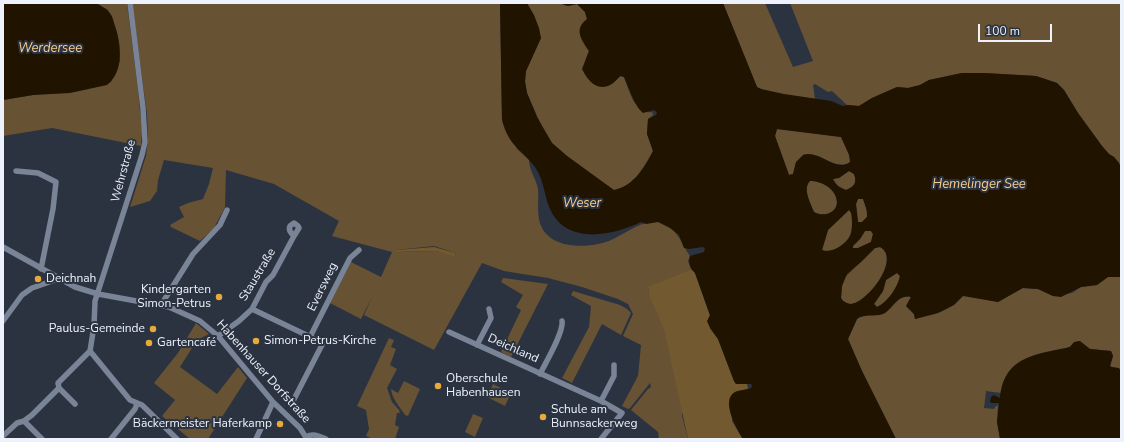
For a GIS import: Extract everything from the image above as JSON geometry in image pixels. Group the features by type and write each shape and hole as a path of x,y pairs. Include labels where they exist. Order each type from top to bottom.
{"street":[{"name":"Wehrstraße","path":"90,351 94,326 95,301 145,142 143,108 130,3"},
{"path":"16,171 38,173 56,182 53,209 41,269"},
{"path":"161,305 193,254 220,225 227,210"},
{"name":"Staustraße","path":"218,336 239,322 252,309 266,282 273,275 294,236"},
{"name":"Habenhauser Dorfstraße","path":"3,247 58,279 75,287 98,294 161,305 193,317 206,325 218,336 273,402 300,428 306,438"},
{"name":"Eversweg","path":"310,337 350,258 359,250"},
{"path":"42,285 46,278 47,272"},
{"path":"3,321 22,295 32,288 58,279"},
{"path":"252,309 323,343 291,405"},
{"name":"Deichland","path":"477,345 491,318 489,309"},
{"name":"Deichland","path":"540,374 559,336 563,326 562,322"},
{"name":"Deichland","path":"448,332 601,401 622,413 602,439"},
{"path":"75,404 59,388 58,382 90,351 130,400 142,405 177,439"},
{"path":"601,401 614,376 614,365"},
{"path":"3,436 17,423 24,421 59,388"},
{"path":"256,439 273,402"},
{"path":"111,439 135,409 137,404"},
{"path":"24,421 42,439"},
{"path":"306,438 310,434 326,439"}],"shaded area":[{"name":"Werdersee","path":"96,3 127,3 138,90 142,131 141,146 52,128 3,136 3,100 111,82 120,61 108,10"},
{"path":"132,3 500,3 502,120 517,149 529,160 538,189 538,214 542,228 548,235 563,244 582,246 609,241 645,223 658,222 674,231 690,256 688,261 691,269 648,288 649,294 683,296 682,416 688,439 659,439 658,432 631,410 651,387 650,383 630,408 628,409 622,406 638,376 641,345 623,336 633,314 628,304 618,299 548,278 504,271 482,263 434,350 364,315 372,297 361,319 330,303 351,262 381,277 392,252 332,236 339,221 274,184 226,170 225,207 214,228 200,241 171,227 170,225 184,217 179,207 203,199 213,168 164,160 158,180 157,191 150,201 130,207 146,156 148,140 147,114","holes":["434,246 455,253 456,256 436,251 395,252 396,250"]},
{"path":"527,3 559,3 568,6 577,4 585,12 587,19 585,45 589,51 585,61 610,85 621,76 624,77 637,106 646,112 652,112 653,115 648,119 647,134 653,151 638,175 621,189 614,191 567,156 552,143 541,125 527,93 525,82 526,71 541,38"},
{"path":"723,3 765,3 793,67 813,61 790,3 1121,3 1121,168 1114,157 1102,146 1078,113 1064,90 1057,83 1036,76 962,73 929,80 920,85 908,88 897,87 872,98 859,106 847,105 832,91 828,92 815,84 813,85 815,99 777,94 763,90 757,87"},
{"path":"777,129 841,137 850,155 850,162 842,165 829,162 818,156 796,162 793,174 789,175 775,136"},
{"path":"849,171 854,174 855,182 846,190 838,186 833,179 840,177"},
{"path":"810,181 824,184 832,190 837,203 834,210 828,214 817,214 814,212 807,192"},
{"path":"858,199 863,199 867,210 867,217 862,222 858,222 856,204"},
{"path":"849,210 851,212 852,224 851,232 846,242 830,251 822,250 828,230"},
{"path":"865,231 871,231 873,234 871,242 858,248 853,248 852,246 860,239"},
{"path":"434,247 455,253 456,257 436,251 395,252 396,250"},
{"path":"880,247 885,253 887,261 879,280 873,289 858,302 851,304 846,303 841,298 844,278 875,248"},
{"path":"691,269 695,273 710,316 710,328 718,339 734,381 736,384 747,384 748,389 735,392 732,421 743,439 688,439 664,329 649,295 648,287"},
{"path":"897,273 900,276 895,289 885,302 877,307 874,304 883,291 886,280"},
{"path":"1108,277 1121,277 1121,372 1119,369 1110,366 1113,356 1111,351 1090,349 1079,341 1068,347 1043,352 1024,359 1010,372 1001,393 986,391 984,408 994,409 998,405 997,422 1000,439 896,439 862,371 848,339 857,319 891,308 897,301 905,297 911,297 906,306 914,314 915,319 947,309 963,295 998,302 1022,288 1038,289 1053,296 1072,293 1081,287 1097,285"},
{"path":"503,278 548,284 511,357 501,352 521,310 516,307 523,295 501,282"},
{"path":"573,291 620,305 631,313 621,335 602,324 572,383 562,378 589,327 591,306 571,295"},
{"path":"196,323 209,334 197,340 180,367 217,394 238,367 247,378 208,439 190,439 162,416 175,400 154,383 178,353"},
{"path":"389,338 394,340 391,347 396,349 390,365 397,369 387,388 392,402 400,413 397,413 395,425 399,427 395,439 373,439 366,436 369,429 366,410 357,406"},
{"path":"404,381 420,389 408,416 405,415 396,403 391,389 398,393"},
{"path":"493,384 511,393 505,406 487,397"},
{"path":"473,414 483,418 475,437 465,432"}],"water":[{"name":"Werdersee","path":"3,3 96,3 105,8 112,17 120,47 119,64 113,79 107,85 70,93 33,95 3,100"},
{"path":"500,3 527,3 539,28 541,38 526,71 525,81 527,93 537,117 552,143 567,156 614,190 621,188 633,180 650,157 653,151 647,134 648,119 656,115 657,112 654,110 643,113 639,109 624,77 620,76 614,82 605,87 596,86 589,80 582,69 589,51 580,35 580,27 587,19 585,12 577,4 568,6 559,3 723,3 757,87 784,94 831,101 843,106 859,106 872,98 897,87 908,88 920,85 929,80 962,73 1036,76 1057,83 1064,90 1078,113 1102,146 1119,163 1121,168 1121,277 1108,277 1097,285 1081,287 1061,297 1053,296 1038,289 1023,288 998,302 963,296 954,305 938,313 915,319 914,314 906,306 911,297 903,297 885,313 863,316 857,319 848,339 862,371 896,439 743,439 731,415 729,401 735,392 751,388 752,386 751,384 736,384 718,339 707,321 710,315 695,273 689,263 690,256 704,252 705,249 703,247 689,249 684,248 679,235 670,228 658,222 646,224 641,222 618,231 606,233 581,233 570,230 560,223 552,213 549,208 543,184 538,172 512,142 502,120","holes":["777,129 841,137 849,155 850,162 845,165 840,165 814,155 805,154 796,162 793,174 789,175 775,136","849,171 854,174 855,182 853,186 846,190 838,186 833,179 839,178","810,181 815,181 824,184 832,190 837,203 834,210 828,214 817,214 814,212 808,196 807,188","858,199 863,199 867,211 867,217 862,222 858,222 856,204","849,210 852,217 851,234 849,238 843,245 835,249 830,251 822,250 828,230","865,231 871,231 873,234 871,242 858,248 853,248","880,247 886,253 887,261 885,270 880,280 873,289 858,302 849,304 841,298 842,286 847,274 875,248","897,273 900,276 894,290 885,302 877,307 874,304 883,291 886,280"]},
{"path":"1080,341 1090,349 1111,351 1113,356 1110,366 1119,368 1121,372 1121,439 1000,439 997,422 999,403 990,402 991,397 994,395 1000,398 1003,384 1008,373 1015,365 1024,359 1034,355 1070,347 1074,342"}],"place":[{"name":"Deichnah","path":"38,279"},
{"name":"Kindergarten Simon-Petrus","path":"219,297"},
{"name":"Paulus-Gemeinde","path":"153,329"},
{"name":"Simon-Petrus-Kirche","path":"256,341"},
{"name":"Gartencafé","path":"149,343"},
{"name":"Oberschule Habenhausen","path":"438,386"},
{"name":"Schule am Bunnsackerweg","path":"543,417"},
{"name":"Bäckermeister Haferkamp","path":"280,424"}],"water label":[{"name":"Hemelinger See","path":"979,185"},
{"name":"Weser","path":"582,204"}]}
